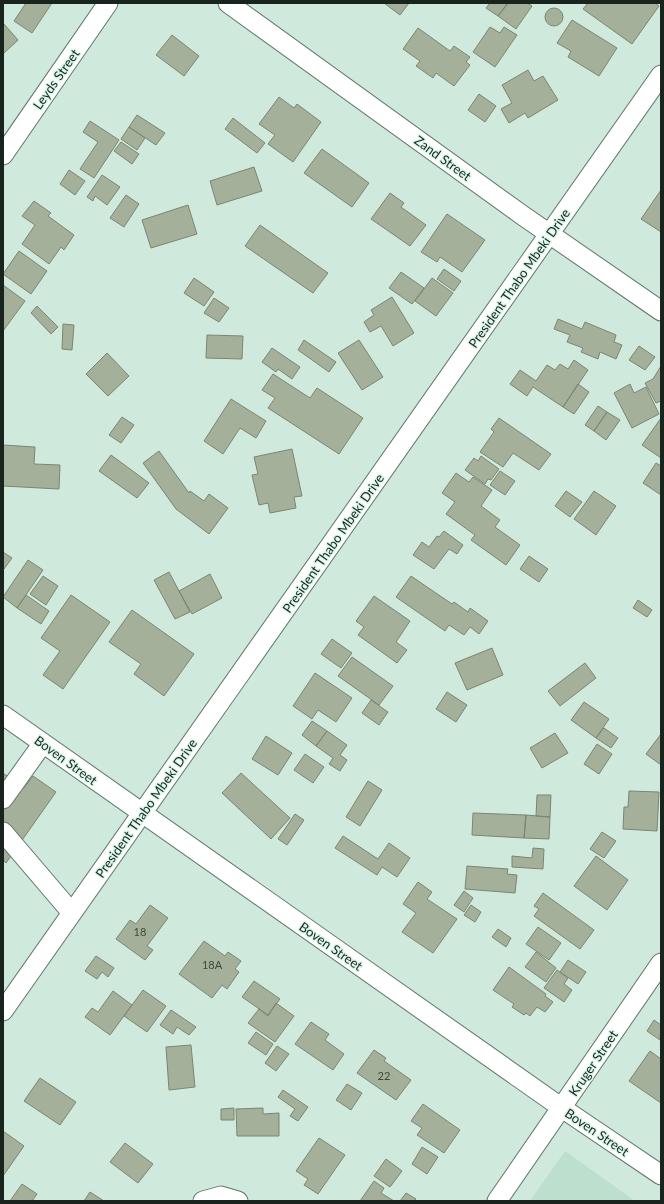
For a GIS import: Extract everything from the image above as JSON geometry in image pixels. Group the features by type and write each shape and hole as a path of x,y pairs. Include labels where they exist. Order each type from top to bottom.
{"street":[{"name":"Leyds Street","path":"3,155 108,3"},
{"name":"Zand Street","path":"228,3 549,234 661,310"},
{"name":"President Thabo Mbeki Drive","path":"3,1011 143,814 661,75"},
{"name":"Boven Street","path":"3,715 562,1108 661,1175"},
{"path":"3,799 43,743"},
{"path":"3,832 72,913"},
{"name":"Kruger Street","path":"497,1201 661,963"},
{"path":"204,1201 221,1196 238,1201"}],"shaded area":[{"path":"565,1151 635,1201 530,1201"}],"building":[{"path":"26,3 52,3 32,33 14,21"},
{"path":"384,3 409,3 400,15"},
{"path":"490,3 508,3 498,16 486,8"},
{"path":"508,3 527,3 532,6 516,29 498,16"},
{"path":"588,3 655,3 659,6 632,44 583,9"},
{"path":"554,8 560,11 563,17 560,23 554,26 548,23 545,17 548,11"},
{"path":"572,20 617,48 599,76 568,57 571,51 557,43"},
{"path":"4,24 18,40 3,54 3,25"},
{"path":"490,27 500,33 504,27 517,35 495,67 473,52"},
{"path":"418,28 450,51 454,46 470,57 466,62 470,65 454,86 436,73 433,78 416,66 420,61 403,49"},
{"path":"172,35 199,56 184,76 156,55"},
{"path":"528,70 534,81 543,76 558,100 528,118 525,113 509,123 501,109 512,103 502,85"},
{"path":"479,94 496,106 485,122 468,110"},
{"path":"279,97 294,108 297,104 321,122 293,162 268,144 275,135 259,124"},
{"path":"137,115 165,133 156,145 129,127"},
{"path":"233,118 265,143 257,153 225,129"},
{"path":"90,121 119,140 94,178 80,169 98,142 83,132"},
{"path":"129,127 145,138 137,150 121,139"},
{"path":"121,142 139,154 132,164 114,151"},
{"path":"322,149 369,183 352,207 304,173"},
{"path":"254,167 262,191 217,205 210,181"},
{"path":"69,170 85,181 75,195 60,184"},
{"path":"102,175 120,187 107,205 95,196 93,201 87,197"},
{"path":"661,190 661,232 641,219"},
{"path":"390,193 404,203 401,207 426,225 410,246 371,219"},
{"path":"126,195 139,204 124,227 110,218"},
{"path":"34,201 51,213 48,216 74,235 64,250 61,247 49,264 22,244 35,225 22,216"},
{"path":"188,205 197,234 151,248 142,220"},
{"path":"447,214 485,240 462,272 440,257 437,262 421,252"},
{"path":"260,225 328,273 313,293 245,246"},
{"path":"19,251 47,271 31,294 3,274"},
{"path":"444,269 461,281 454,291 437,279"},
{"path":"401,272 424,288 412,304 389,288"},
{"path":"194,278 214,292 204,306 184,293"},
{"path":"432,278 453,293 436,316 415,301"},
{"path":"3,285 25,301 3,331"},
{"path":"392,297 414,333 393,346 381,326 370,332 364,322 374,315 371,310"},
{"path":"214,298 229,308 219,322 204,313"},
{"path":"37,306 58,327 51,334 31,313"},
{"path":"558,319 582,329 585,322 616,335 614,342 622,345 616,359 600,352 598,359 581,352 583,348 567,342 570,335 554,329"},
{"path":"63,324 74,325 72,350 62,349"},
{"path":"207,335 243,336 242,359 206,358"},
{"path":"304,340 336,362 329,372 298,350"},
{"path":"359,340 383,377 362,390 338,353"},
{"path":"639,346 655,357 645,370 629,360"},
{"path":"272,348 300,367 292,379 278,369 276,372 262,362"},
{"path":"107,353 129,376 108,396 86,374"},
{"path":"574,360 588,370 563,407 533,387 527,396 510,384 520,370 536,381 547,365 555,370 560,364 568,369"},
{"path":"661,366 661,401 656,403 645,383 653,379"},
{"path":"273,374 310,398 317,388 363,418 339,454 268,408 275,398 262,390"},
{"path":"578,384 589,392 574,414 563,407"},
{"path":"630,384 634,393 646,387 659,414 632,428 614,393"},
{"path":"231,399 266,421 256,438 240,428 223,454 204,441"},
{"path":"598,406 607,412 594,431 585,425"},
{"path":"607,412 620,420 606,440 594,431"},
{"path":"122,417 134,425 121,443 109,435"},
{"path":"499,418 551,454 539,470 513,453 503,467 480,452 494,432 491,429"},
{"path":"661,418 661,458 642,445"},
{"path":"3,445 35,447 34,464 60,465 59,489 3,486"},
{"path":"292,449 302,496 294,497 296,508 270,513 268,503 259,505 252,475 258,474 254,457"},
{"path":"159,451 189,493 190,491 204,501 209,494 228,508 209,534 176,509 143,463"},
{"path":"111,455 149,483 137,498 99,471"},
{"path":"481,456 499,469 491,480 488,479 485,484 465,470 474,458 478,461"},
{"path":"656,463 661,466 661,495 643,483"},
{"path":"500,471 515,481 505,495 490,485"},
{"path":"456,473 469,482 473,477 492,490 481,506 500,520 495,527 520,545 506,565 471,540 475,535 446,514 455,502 442,493"},
{"path":"566,491 582,502 570,517 555,506"},
{"path":"594,491 616,506 596,535 574,519"},
{"path":"444,531 463,545 457,554 449,549 434,569 413,555 422,542 429,547 437,536 439,537"},
{"path":"3,552 12,558 4,569 3,568"},
{"path":"529,556 548,569 539,582 520,569"},
{"path":"28,560 43,570 17,608 3,597"},
{"path":"169,572 190,612 175,619 154,580"},
{"path":"210,574 222,598 192,614 179,591"},
{"path":"43,576 58,586 46,605 30,594"},
{"path":"411,576 452,604 454,602 468,612 470,608 488,621 479,634 470,627 464,635 449,625 445,631 396,597"},
{"path":"26,595 49,611 41,624 17,608"},
{"path":"71,595 110,622 63,689 43,675 60,651 41,638"},
{"path":"374,596 410,621 396,642 407,650 397,663 358,635 364,627 356,621"},
{"path":"638,600 652,610 647,617 633,608"},
{"path":"132,610 194,654 164,696 134,674 141,664 109,642"},
{"path":"332,639 352,653 341,668 321,654"},
{"path":"492,648 503,675 467,690 455,663"},
{"path":"352,657 393,686 379,705 338,676"},
{"path":"585,663 596,678 560,706 548,691"},
{"path":"315,673 352,698 336,722 318,710 312,719 293,706"},
{"path":"447,692 467,705 456,722 436,709"},
{"path":"371,700 388,712 379,725 362,713"},
{"path":"584,702 609,719 596,738 571,720"},
{"path":"312,721 327,731 316,746 302,735"},
{"path":"604,728 618,738 611,748 596,738"},
{"path":"327,731 347,745 340,755 347,760 340,771 329,764 333,758 316,746"},
{"path":"555,733 568,753 542,768 530,748"},
{"path":"661,734 661,765 646,754"},
{"path":"266,736 292,753 278,775 252,759"},
{"path":"597,744 612,754 599,774 584,764"},
{"path":"305,754 324,767 313,783 294,770"},
{"path":"3,773 24,788 33,776 56,792 6,863 3,860"},
{"path":"241,773 290,818 271,839 222,793"},
{"path":"368,781 382,790 360,826 346,817"},
{"path":"629,791 659,792 657,831 623,829 624,807 628,807"},
{"path":"537,795 551,795 550,817 536,816"},
{"path":"473,813 526,815 524,838 472,835"},
{"path":"295,814 304,820 287,845 278,839"},
{"path":"526,815 550,817 549,839 524,838"},
{"path":"602,832 616,841 604,858 590,849"},
{"path":"343,836 378,859 389,843 410,858 397,877 382,867 377,875 335,848"},
{"path":"533,848 544,849 543,869 512,867 512,856 532,858"},
{"path":"596,856 628,880 607,910 574,886"},
{"path":"467,866 508,869 507,874 517,875 515,893 465,889"},
{"path":"418,882 432,892 427,899 457,919 433,953 402,932 416,913 403,904"},
{"path":"464,891 473,898 464,912 454,905"},
{"path":"543,893 594,930 580,949 534,916 539,909 534,906"},
{"path":"150,905 168,918 147,946 153,950 145,960 116,939 130,920 136,924"},
{"path":"471,905 481,912 475,922 464,915"},
{"path":"538,927 561,943 549,960 526,944"},
{"path":"498,929 511,938 506,947 492,937"},
{"path":"204,941 225,956 228,952 241,961 235,969 239,972 227,989 222,985 212,998 179,974"},
{"path":"536,952 556,968 546,982 525,967"},
{"path":"96,956 114,968 108,977 102,972 97,979 85,971"},
{"path":"568,960 586,972 578,984 560,972"},
{"path":"509,967 546,994 545,996 553,1002 545,1012 537,1007 530,1016 526,1013 524,1015 512,1007 514,1004 493,990"},
{"path":"557,970 568,978 564,984 572,990 564,1002 544,988"},
{"path":"254,981 280,999 268,1015 242,997"},
{"path":"143,990 166,1006 147,1032 124,1016"},
{"path":"113,991 132,1005 110,1035 85,1017 92,1008 98,1012"},
{"path":"276,1003 294,1016 275,1042 248,1023 259,1009 268,1016"},
{"path":"171,1010 196,1027 189,1035 177,1027 173,1034 160,1025"},
{"path":"654,1020 661,1025 660,1040 647,1031"},
{"path":"311,1022 329,1034 325,1040 344,1054 333,1070 295,1044"},
{"path":"256,1032 273,1044 266,1055 248,1043"},
{"path":"191,1045 195,1087 169,1090 166,1047"},
{"path":"277,1046 289,1054 276,1071 265,1063"},
{"path":"374,1050 386,1058 384,1061 411,1080 396,1100 357,1073"},
{"path":"650,1051 661,1059 661,1103 629,1081"},
{"path":"40,1078 76,1102 60,1125 24,1101"},
{"path":"347,1084 362,1093 351,1110 336,1100"},
{"path":"283,1090 308,1107 298,1121 290,1116 295,1109 278,1097"},
{"path":"423,1104 460,1130 444,1153 417,1135 422,1128 411,1121"},
{"path":"234,1108 234,1120 221,1120 221,1109"},
{"path":"263,1108 263,1114 279,1113 279,1136 237,1136 236,1109"},
{"path":"3,1131 24,1146 3,1176"},
{"path":"319,1138 345,1155 318,1194 304,1185 308,1179 296,1171"},
{"path":"125,1143 153,1164 138,1183 110,1162"},
{"path":"422,1147 438,1157 427,1174 412,1164"},
{"path":"386,1159 402,1171 390,1187 374,1176"},
{"path":"374,1181 384,1188 381,1193 394,1201 360,1201"},
{"path":"22,1184 37,1194 32,1201 10,1201"},
{"path":"90,1192 104,1201 84,1201"},
{"path":"406,1193 416,1199 414,1201 400,1201"}]}
